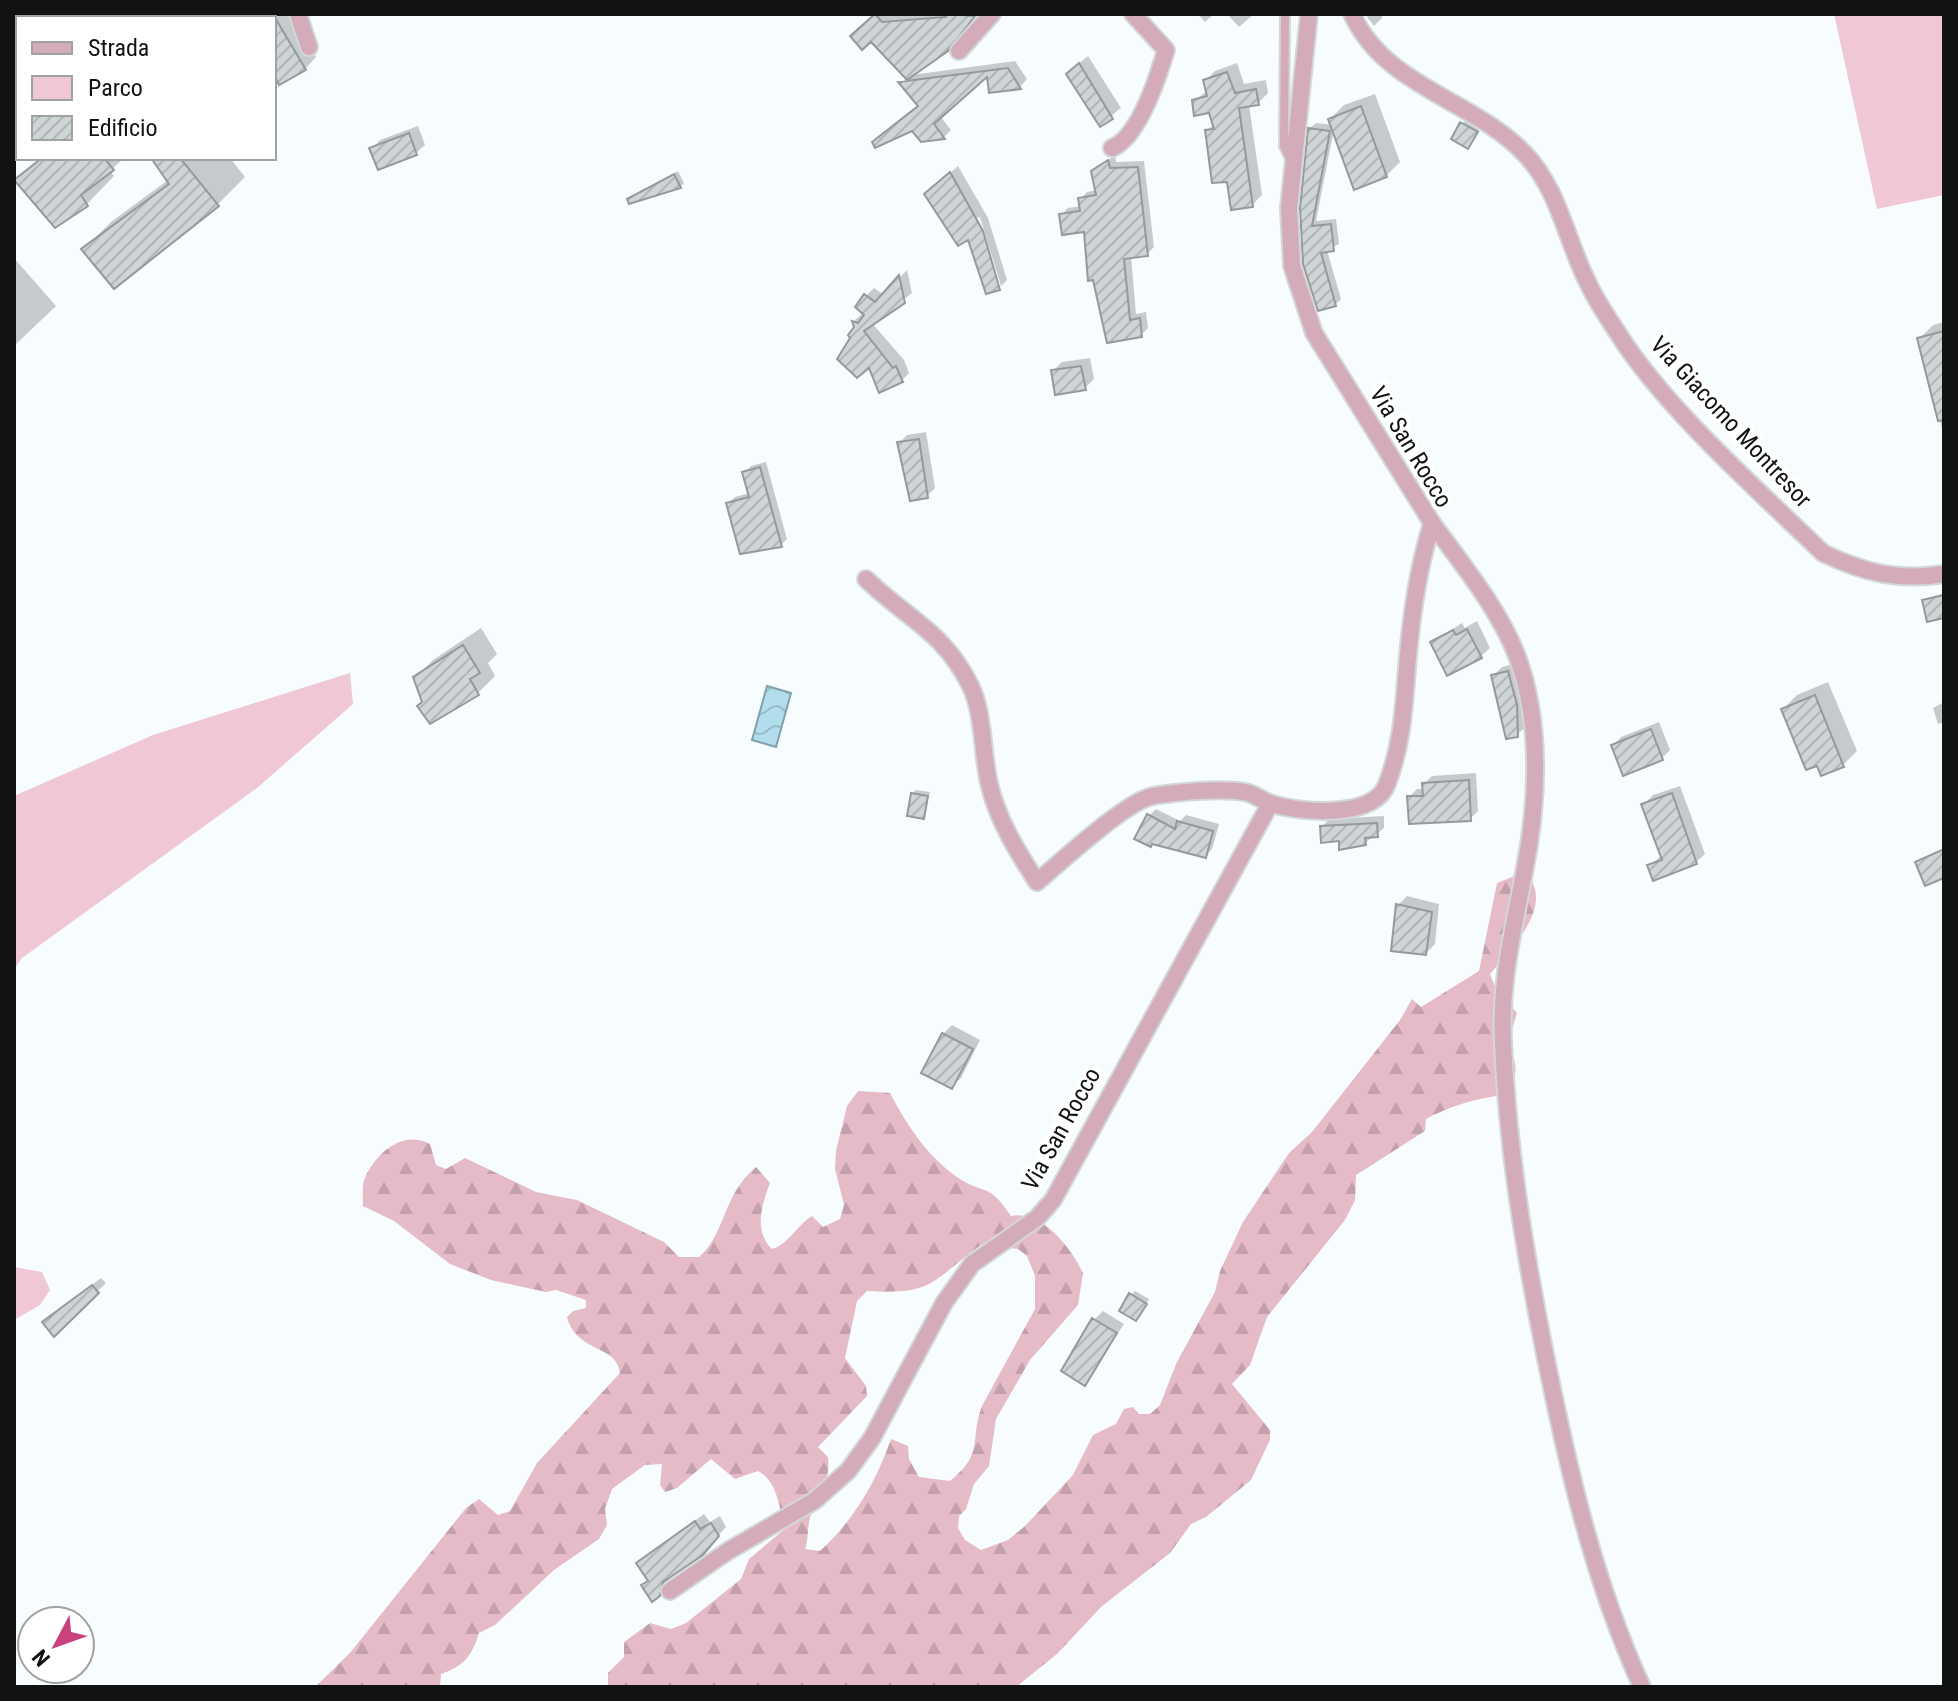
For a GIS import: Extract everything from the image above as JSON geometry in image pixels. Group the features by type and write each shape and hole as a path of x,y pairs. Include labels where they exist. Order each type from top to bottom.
{"street":[{"path":"298,14 309,47"},
{"path":"959,51 992,14"},
{"path":"1112,148 1123,143 1154,89 1166,50 1133,14"},
{"name":"Via San Rocco","path":"866,579 887,599 935,632 973,690 989,784 1001,820 1037,882 1119,815 1150,796 1245,792 1270,804 1296,809 1359,809 1376,803 1386,787 1404,725 1410,636 1423,554 1432,523 1314,333 1292,266 1289,208 1309,14"},
{"name":"Via Giacomo Montresor","path":"1352,14 1374,46 1407,78 1492,123 1526,154 1544,178 1559,209 1588,284 1643,369 1823,553 1856,570 1884,576 1917,578 1944,574"},
{"path":"1432,523 1477,588 1517,656 1531,719 1535,796 1525,870 1503,976 1503,1042 1513,1157 1529,1270 1571,1484 1642,1687"},
{"name":"Via San Rocco","path":"670,1591 728,1551 814,1501 848,1471 872,1438 944,1303 972,1264 1037,1218 1053,1200 1270,804"}],"lane":[{"path":"1285,14 1284,146 1293,165"}],"green space":[{"path":"1834,14 1944,14 1944,195 1877,209"},
{"path":"350,673 353,704 257,788 22,958 14,969 14,796 153,735"},
{"path":"1517,875 1527,875 1534,887 1536,900 1527,927 1490,974 1496,989 1517,1013 1508,1043 1516,1068 1508,1094 1466,1103 1426,1119 1425,1131 1356,1175 1355,1200 1345,1220 1267,1317 1250,1365 1232,1384 1270,1430 1270,1440 1251,1480 1206,1517 1191,1524 1170,1553 1101,1607 1057,1654 1016,1687 608,1687 608,1673 624,1657 624,1642 650,1623 671,1629 686,1623 741,1579 749,1559 786,1528 774,1489 765,1476 758,1471 735,1479 711,1459 677,1488 665,1492 660,1485 662,1464 645,1465 612,1489 605,1509 607,1525 599,1539 554,1570 495,1625 479,1633 466,1659 441,1674 440,1687 315,1687 350,1653 466,1508 479,1499 498,1515 510,1511 537,1463 620,1373 612,1357 587,1343 572,1329 567,1317 573,1311 586,1308 586,1300 556,1290 546,1292 491,1280 450,1264 394,1221 363,1206 364,1180 375,1161 391,1146 420,1140 430,1144 436,1165 446,1169 465,1158 536,1192 577,1200 664,1242 679,1257 699,1257 714,1238 736,1190 756,1167 770,1183 762,1208 761,1226 772,1249 812,1216 823,1227 840,1219 844,1205 835,1169 836,1151 847,1106 858,1091 890,1093 910,1128 936,1159 966,1183 991,1193 1011,1216 1034,1219 1044,1225 1063,1242 1083,1273 1078,1305 1030,1360 996,1419 989,1466 974,1484 966,1509 959,1516 958,1528 965,1540 981,1550 1008,1540 1025,1526 1073,1475 1093,1435 1116,1424 1124,1409 1133,1407 1139,1414 1150,1414 1160,1405 1176,1364 1215,1292 1220,1271 1243,1222 1289,1153 1312,1132 1400,1020 1412,999 1421,1007 1479,971 1497,883","holes":["981,1245 1018,1249 1027,1256 1035,1276 1035,1309 982,1406 968,1462 950,1481 919,1477 909,1459 908,1446 891,1439 871,1485 843,1526 820,1551 805,1549 810,1518 828,1474 828,1457 818,1447 867,1396 866,1386 845,1358 857,1301 867,1291 919,1288 940,1277"]},
{"path":"14,1267 42,1272 50,1290 40,1305 14,1320"}],"water":[{"path":"767,686 791,693 776,747 752,740"}],"building":[{"path":"875,14 882,22 946,17 944,14 975,16 948,51 907,80 871,42 862,50 850,36"},
{"path":"276,19 306,70 279,85 276,79"},
{"path":"1079,63 1113,119 1100,127 1066,74"},
{"path":"1008,68 1021,89 989,93 987,77 934,124 945,139 921,142 912,131 875,148 872,142 918,106 898,82"},
{"path":"1227,72 1235,93 1256,89 1259,105 1239,108 1253,207 1231,210 1227,182 1212,183 1205,130 1214,129 1209,113 1194,116 1192,100 1207,96 1203,80"},
{"path":"1361,106 1387,177 1354,190 1328,119"},
{"path":"1460,122 1478,132 1468,149 1451,139"},
{"path":"1308,128 1330,131 1312,226 1331,224 1334,251 1321,253 1336,306 1318,311 1303,264 1300,208"},
{"path":"409,133 417,155 378,170 369,148"},
{"path":"39,160 106,160 114,170 81,195 88,206 55,228 14,180"},
{"path":"152,160 182,160 219,206 114,289 81,249 169,184"},
{"path":"1108,160 1110,168 1138,167 1148,256 1124,259 1130,320 1140,318 1142,337 1107,343 1093,280 1088,281 1084,232 1062,235 1059,214 1080,211 1078,198 1096,195 1091,171"},
{"path":"950,172 983,231 1000,290 986,294 968,240 958,246 924,194"},
{"path":"674,174 681,188 629,204 627,199"},
{"path":"899,275 905,303 864,331 893,368 896,366 903,382 879,393 869,368 857,378 837,359 850,338 848,335 854,327 852,321 858,323 864,315 855,307 864,294 875,302"},
{"path":"1944,331 1944,420 1938,421 1917,338"},
{"path":"1081,366 1086,390 1055,395 1051,370"},
{"path":"919,439 928,498 910,501 897,442"},
{"path":"760,467 782,547 740,554 726,503 749,497 742,472"},
{"path":"1944,595 1944,618 1927,622 1922,600"},
{"path":"1467,629 1482,658 1447,676 1430,642 1453,630 1456,635"},
{"path":"463,645 480,673 470,679 479,695 430,724 417,706 422,702 413,677"},
{"path":"1508,671 1517,705 1518,737 1506,739 1491,675"},
{"path":"1815,695 1844,767 1821,776 1817,766 1806,770 1781,709"},
{"path":"1651,729 1663,760 1623,776 1611,745"},
{"path":"1469,780 1471,821 1409,824 1407,796 1423,796 1422,783"},
{"path":"911,793 928,796 924,819 907,816"},
{"path":"1672,793 1697,864 1653,881 1647,865 1662,860 1641,804"},
{"path":"1147,814 1175,829 1177,821 1213,831 1206,858 1152,844 1151,847 1134,839"},
{"path":"1377,823 1378,837 1365,838 1366,845 1339,850 1339,841 1321,843 1320,826"},
{"path":"1944,849 1944,878 1925,886 1915,862"},
{"path":"1396,904 1432,912 1426,955 1391,951"},
{"path":"942,1033 973,1049 952,1089 921,1073"},
{"path":"92,1285 99,1293 54,1337 42,1322"},
{"path":"1129,1293 1147,1304 1136,1321 1119,1311"},
{"path":"1092,1318 1117,1333 1085,1386 1061,1371"},
{"path":"695,1521 700,1529 711,1523 719,1536 703,1555 663,1582 660,1596 652,1602 641,1585 648,1581 636,1563"}]}
